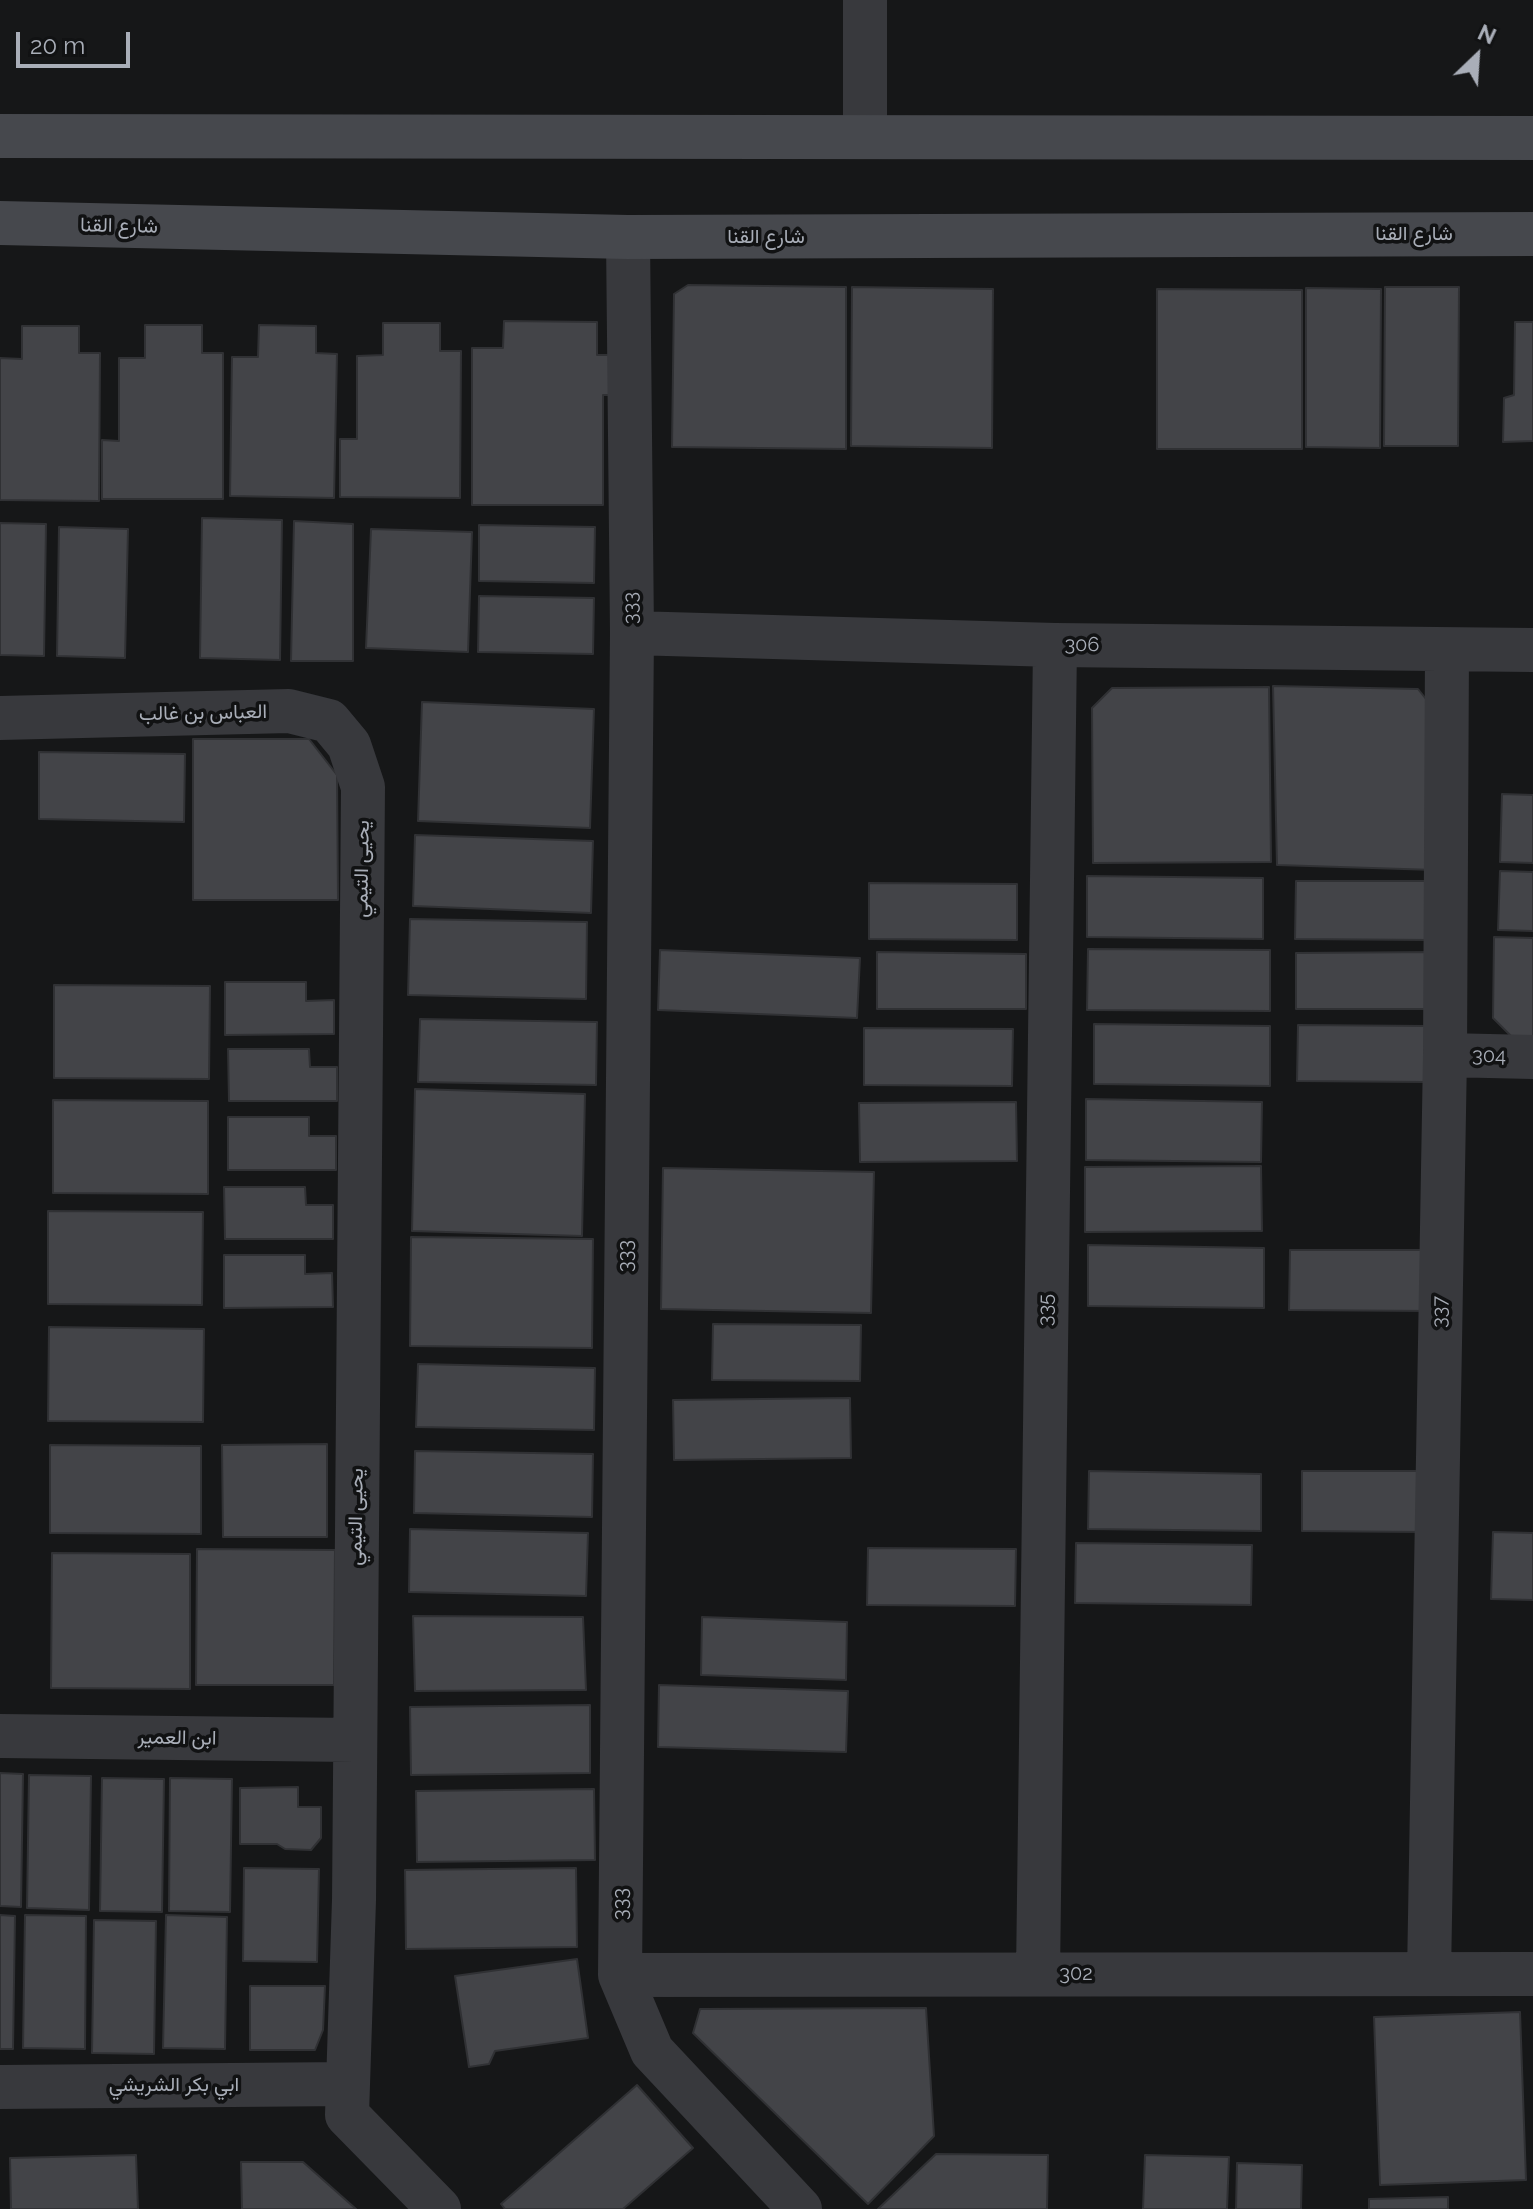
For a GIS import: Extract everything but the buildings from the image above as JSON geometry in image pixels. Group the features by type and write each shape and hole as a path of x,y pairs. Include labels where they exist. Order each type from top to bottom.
{"street":[{"path":"865,0 865,137"},
{"path":"0,136 1533,138"},
{"name":"شارع القنا","path":"0,223 628,237 1533,234"},
{"name":"333","path":"628,237 632,633 620,1975 652,2051 800,2209"},
{"name":"306","path":"632,633 1055,645 1533,650"},
{"name":"335","path":"1038,1974 1055,645"},
{"name":"337","path":"1429,1974 1445,1055 1447,650"},
{"name":"العباس بن غالب","path":"0,718 289,711 329,721 349,745 363,787"},
{"name":"يحيى التيمي","path":"363,787 354,1900 347,2115 439,2209"},
{"name":"304","path":"1445,1055 1533,1057"},
{"name":"ابن العمير","path":"0,1736 354,1740"},
{"name":"302","path":"620,1975 1533,1974"},
{"name":"ابي بكر الشريشي","path":"0,2087 348,2084"}]}
